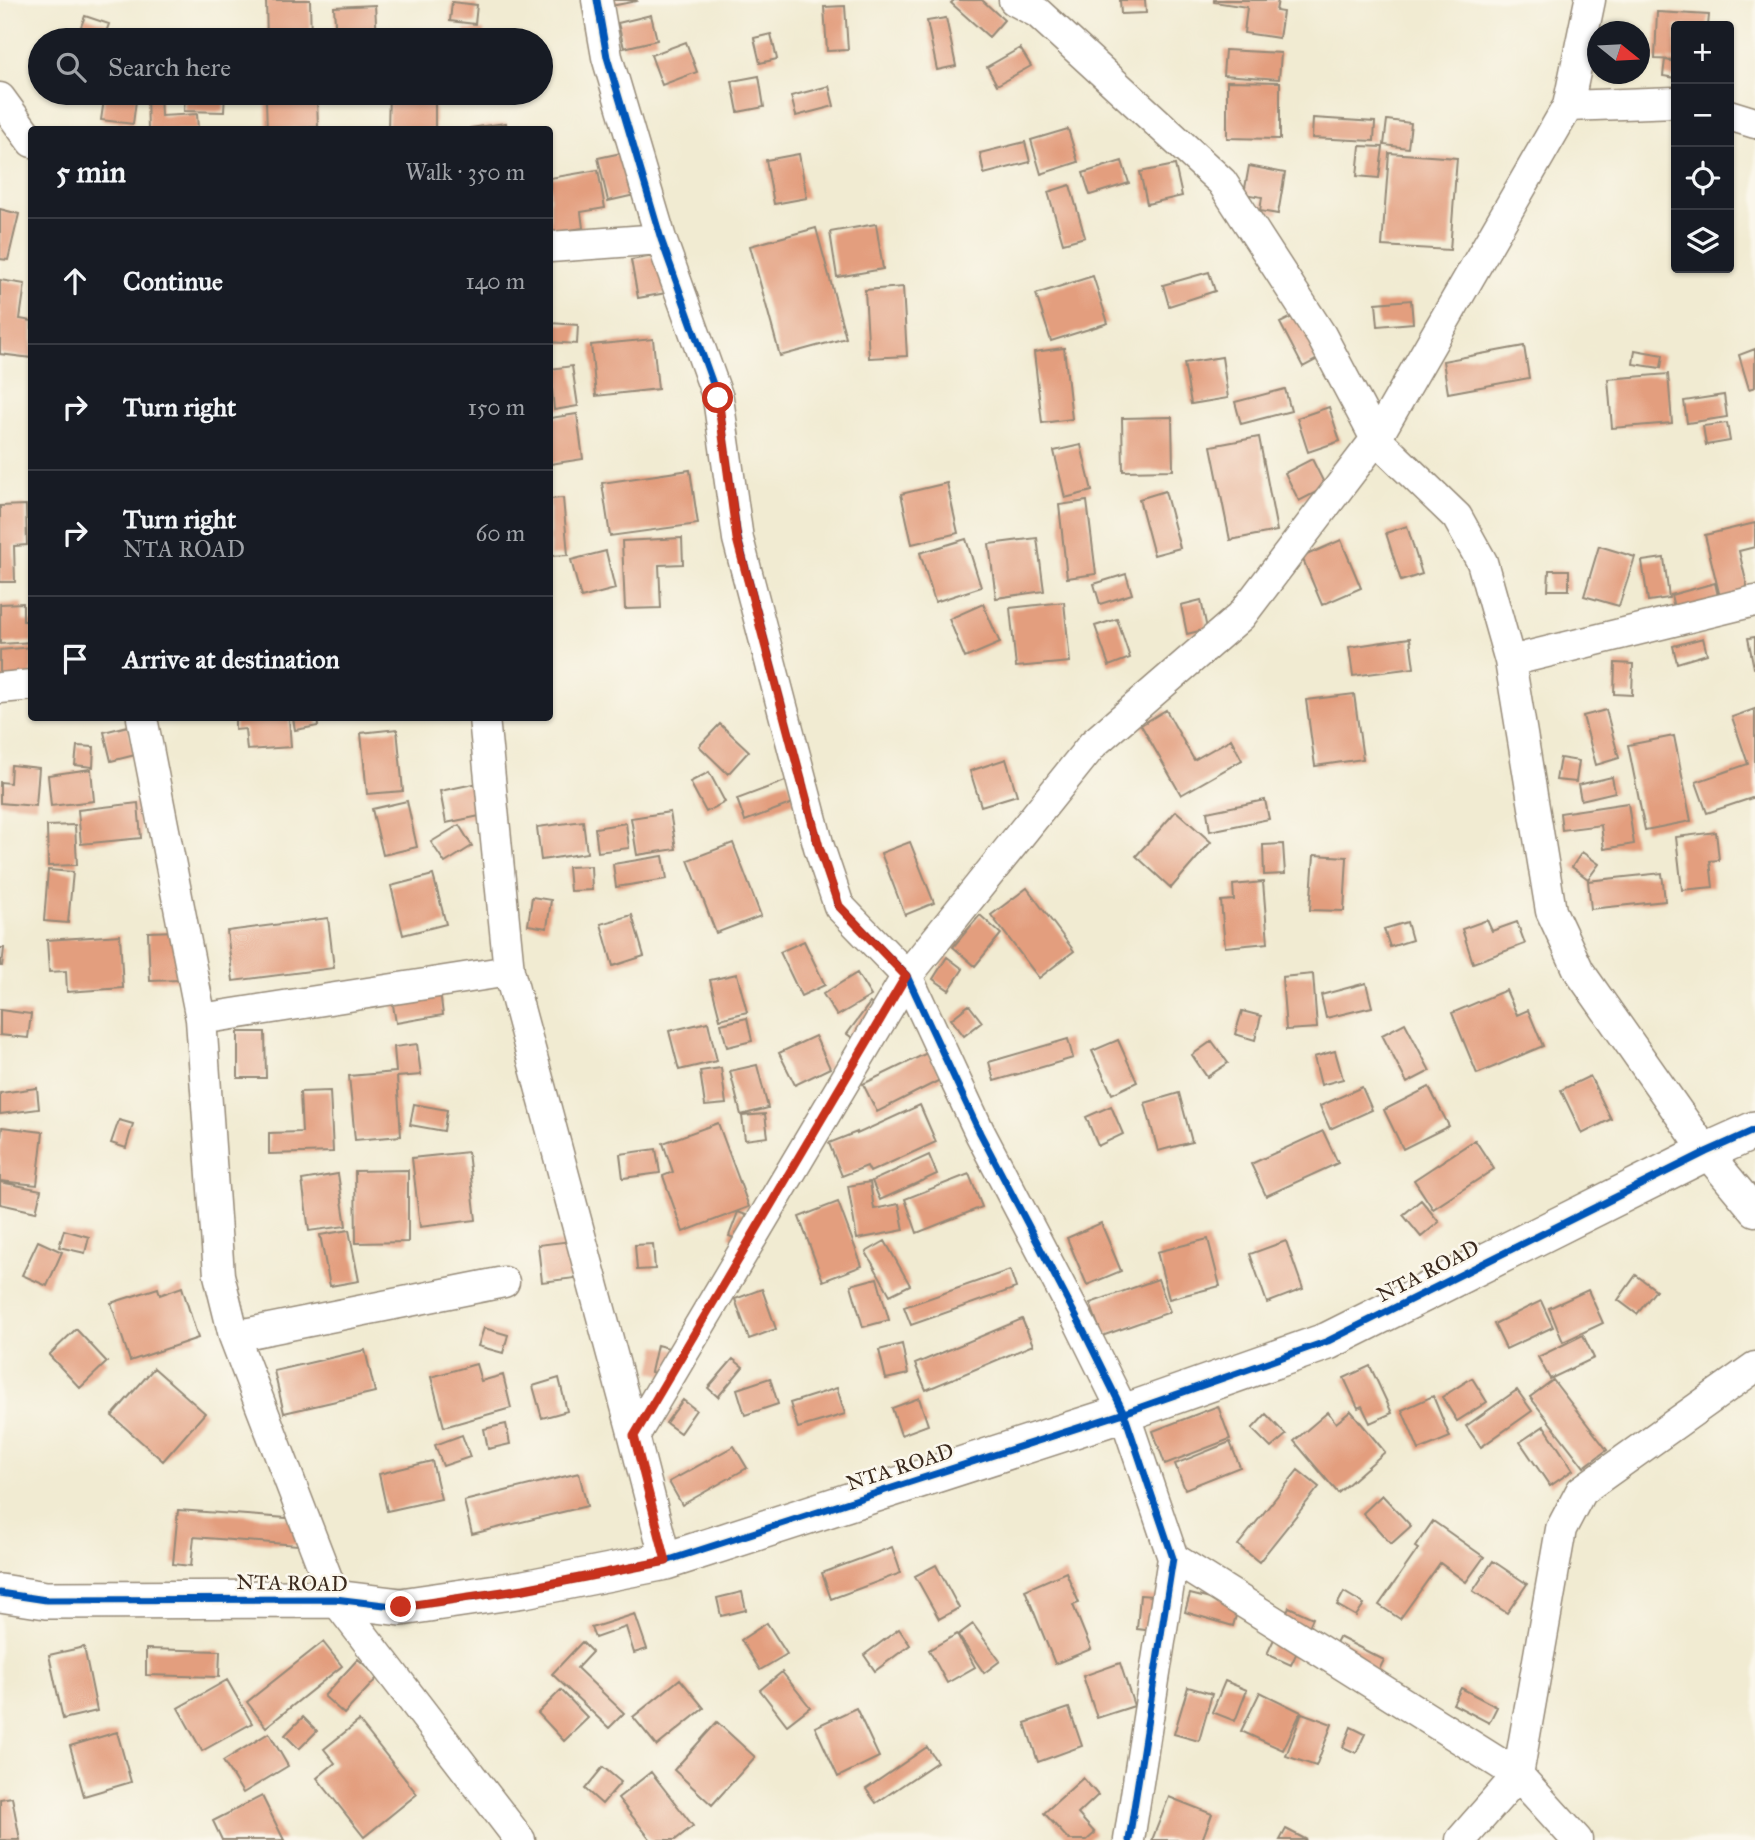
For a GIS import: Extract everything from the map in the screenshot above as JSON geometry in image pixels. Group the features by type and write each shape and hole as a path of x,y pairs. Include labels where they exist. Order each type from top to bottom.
{"street":[{"path":"597,0 607,57 661,239 718,398 737,539 823,859 839,906 906,976 980,1133 1124,1413 1173,1558 1129,1840"},
{"path":"1014,0 1038,13 1222,182 1321,335 1376,439 1457,517 1482,562 1510,662 1551,911 1579,971 1706,1152 1755,1211"},
{"path":"634,1436 906,976 1093,744 1241,616 1376,439 1568,106 1590,0"},
{"path":"0,98 28,136"},
{"path":"1568,106 1671,102"},
{"path":"1734,116 1755,122"},
{"path":"553,247 661,239"},
{"path":"1510,662 1755,601"},
{"path":"0,688 28,685"},
{"path":"143,721 201,1019 219,1275 234,1336 335,1599 520,1840"},
{"path":"484,721 509,971 666,1561"},
{"path":"201,1019 509,971"},
{"name":"NTA ROAD","path":"0,1593 46,1600 335,1599 401,1607 524,1589 666,1561 1124,1413 1328,1341 1755,1130"},
{"path":"234,1336 504,1282"},
{"path":"1461,1840 1518,1775 1562,1529 1581,1490 1755,1367"},
{"path":"1173,1558 1518,1775 1577,1840"}],"building":[{"path":"266,0 310,0 311,28 267,28"},
{"path":"605,0 636,0 637,1 606,7"},
{"path":"954,0 982,0 1004,20 989,37 951,3"},
{"path":"1120,0 1145,0 1146,13 1121,14"},
{"path":"1214,0 1278,0 1276,11 1283,12 1279,38 1244,33 1247,7"},
{"path":"452,2 477,5 475,24 450,21"},
{"path":"375,5 376,28 335,28 334,7"},
{"path":"845,6 848,50 827,51 824,7"},
{"path":"1657,12 1709,15 1708,21 1671,21 1671,60 1655,59"},
{"path":"651,15 657,40 624,48 618,23"},
{"path":"85,16 109,24 108,28 80,28"},
{"path":"946,18 956,66 937,70 927,21"},
{"path":"771,34 777,59 760,63 754,38"},
{"path":"686,42 697,72 662,85 651,55"},
{"path":"1020,48 1031,66 997,85 987,67"},
{"path":"1225,50 1281,53 1279,79 1223,75"},
{"path":"1665,60 1671,61 1671,77 1663,76"},
{"path":"759,76 764,107 738,112 732,81"},
{"path":"1227,81 1280,82 1280,139 1227,138"},
{"path":"829,86 834,106 796,116 791,96"},
{"path":"103,105 135,105 133,124 101,120"},
{"path":"147,105 161,105 161,116 197,114 198,126 148,126"},
{"path":"184,105 224,105 224,112 184,111"},
{"path":"266,105 317,105 318,126 267,126"},
{"path":"389,105 435,105 435,126 388,126"},
{"path":"1313,118 1375,122 1374,141 1312,138"},
{"path":"1387,120 1411,123 1408,148 1384,145"},
{"path":"506,123 506,126 484,126"},
{"path":"1068,129 1078,162 1041,174 1031,140"},
{"path":"1025,142 1030,162 984,174 980,153"},
{"path":"1360,146 1383,147 1379,178 1357,176"},
{"path":"640,149 648,192 608,201 598,158"},
{"path":"1389,153 1457,158 1450,250 1382,246"},
{"path":"799,154 807,198 774,204 766,160"},
{"path":"1122,161 1129,183 1090,195 1083,173"},
{"path":"1175,165 1182,196 1147,204 1140,172"},
{"path":"1249,166 1285,173 1278,214 1260,211 1262,197 1244,194"},
{"path":"598,170 605,208 581,212 583,228 553,233 553,178"},
{"path":"1070,185 1085,237 1063,243 1048,192"},
{"path":"0,209 19,214 8,260 0,259"},
{"path":"876,224 883,269 837,277 830,232"},
{"path":"816,228 846,338 780,356 750,246"},
{"path":"665,254 672,292 638,298 631,260"},
{"path":"1209,272 1215,291 1169,306 1163,285"},
{"path":"1093,276 1108,323 1051,341 1036,294"},
{"path":"0,280 25,284 20,319 28,320 28,358 0,354"},
{"path":"903,287 907,356 869,358 865,290"},
{"path":"1411,300 1413,323 1378,326 1376,303"},
{"path":"1304,311 1327,354 1303,367 1280,323"},
{"path":"553,323 578,325 577,344 553,342"},
{"path":"653,339 658,389 596,396 591,345"},
{"path":"1524,346 1529,378 1448,393 1443,361"},
{"path":"1064,348 1072,419 1042,423 1034,352"},
{"path":"1755,349 1755,387 1749,389 1739,355"},
{"path":"1635,350 1663,355 1661,368 1633,364"},
{"path":"1222,357 1228,398 1191,404 1184,363"},
{"path":"572,366 578,406 554,410 553,369"},
{"path":"1668,374 1672,423 1612,428 1608,379"},
{"path":"1285,389 1291,411 1241,424 1235,402"},
{"path":"1724,395 1727,417 1687,423 1684,401"},
{"path":"1329,407 1340,441 1308,452 1297,418"},
{"path":"577,414 583,459 553,464 553,418"},
{"path":"1172,417 1173,470 1123,471 1122,418"},
{"path":"1727,423 1730,441 1706,445 1703,426"},
{"path":"1259,437 1277,531 1230,540 1211,446"},
{"path":"1081,445 1092,491 1065,498 1054,451"},
{"path":"1312,459 1326,487 1299,501 1285,473"},
{"path":"690,470 698,524 610,536 602,483"},
{"path":"947,483 958,533 912,544 901,494"},
{"path":"1165,491 1180,548 1154,555 1139,499"},
{"path":"563,498 568,555 553,556 553,499"},
{"path":"1087,501 1096,574 1067,578 1059,505"},
{"path":"26,505 27,545 14,546 15,582 0,582 0,506"},
{"path":"1755,523 1755,547 1739,551 1749,594 1721,601 1705,535"},
{"path":"1407,526 1422,574 1401,581 1386,533"},
{"path":"682,538 683,564 659,565 661,608 625,609 622,541"},
{"path":"1037,538 1044,591 996,598 989,544"},
{"path":"966,539 981,587 935,602 920,553"},
{"path":"1341,540 1361,588 1322,605 1302,557"},
{"path":"1599,546 1635,557 1619,606 1584,596"},
{"path":"606,551 615,589 581,598 571,560"},
{"path":"1664,558 1669,598 1648,601 1642,561"},
{"path":"1549,570 1569,570 1569,590 1548,590"},
{"path":"1126,574 1132,594 1100,604 1094,584"},
{"path":"1715,583 1720,605 1676,616 1671,595"},
{"path":"1201,600 1207,629 1187,634 1181,605"},
{"path":"1064,602 1070,662 1016,667 1010,608"},
{"path":"23,603 23,621 28,621 28,642 0,644 0,604"},
{"path":"983,604 1000,643 965,658 949,619"},
{"path":"1117,619 1130,658 1109,666 1095,626"},
{"path":"1755,637 1755,668 1754,668 1748,638"},
{"path":"1410,638 1414,668 1353,676 1349,647"},
{"path":"1703,638 1707,654 1677,663 1673,646"},
{"path":"28,647 28,677 0,695 0,650"},
{"path":"1615,663 1633,664 1632,695 1614,694"},
{"path":"1354,694 1363,759 1315,766 1306,700"},
{"path":"1755,709 1755,797 1707,813 1696,782 1748,764 1732,717"},
{"path":"1166,710 1194,760 1231,739 1242,760 1181,795 1141,725"},
{"path":"1606,710 1619,758 1596,765 1583,716"},
{"path":"235,721 289,721 291,747 247,750 245,729 235,730"},
{"path":"294,721 317,721 318,726 295,730"},
{"path":"720,724 749,751 728,774 699,746"},
{"path":"128,726 135,755 111,761 104,732"},
{"path":"397,729 403,791 367,794 361,733"},
{"path":"1674,736 1691,821 1645,830 1628,745"},
{"path":"77,746 94,747 93,767 75,765"},
{"path":"1560,758 1579,761 1576,782 1556,780"},
{"path":"1006,759 1017,795 981,806 970,771"},
{"path":"11,765 39,768 36,806 0,803 0,782 10,783"},
{"path":"91,769 94,801 51,806 48,775"},
{"path":"709,772 725,802 706,812 690,782"},
{"path":"1612,777 1615,792 1581,800 1578,785"},
{"path":"788,780 796,802 745,821 737,799"},
{"path":"488,781 494,813 446,823 440,791"},
{"path":"1265,800 1269,819 1210,831 1207,812"},
{"path":"407,801 417,847 383,855 372,809"},
{"path":"138,803 141,838 81,844 78,810"},
{"path":"1628,803 1634,844 1604,849 1601,825 1562,830 1560,813"},
{"path":"1176,811 1211,842 1171,888 1136,856"},
{"path":"670,812 676,849 637,855 631,818"},
{"path":"583,821 587,853 541,860 537,827"},
{"path":"626,823 629,848 598,852 595,828"},
{"path":"75,825 77,865 48,866 47,826"},
{"path":"459,825 472,846 445,863 431,842"},
{"path":"1716,832 1719,860 1710,861 1713,887 1682,890 1676,837"},
{"path":"910,842 934,903 905,915 881,853"},
{"path":"733,843 761,916 716,933 688,860"},
{"path":"1283,844 1285,874 1264,875 1263,845"},
{"path":"1582,852 1599,864 1588,879 1572,867"},
{"path":"1314,855 1347,857 1344,911 1310,910"},
{"path":"663,856 667,879 616,887 613,864"},
{"path":"591,866 592,890 570,891 568,867"},
{"path":"48,870 73,872 68,923 44,921"},
{"path":"1662,873 1665,901 1591,909 1588,881"},
{"path":"433,875 446,924 403,935 391,886"},
{"path":"1263,882 1268,943 1225,947 1221,901 1234,900 1233,885"},
{"path":"1027,888 1074,951 1039,978 991,915"},
{"path":"532,897 551,900 547,928 528,925"},
{"path":"632,915 644,956 613,966 601,924"},
{"path":"980,915 1001,934 975,966 953,947"},
{"path":"328,918 334,968 233,981 227,931"},
{"path":"1487,920 1492,931 1517,922 1525,944 1473,963 1462,929"},
{"path":"1407,922 1412,940 1390,947 1384,929"},
{"path":"178,931 180,980 150,981 148,932"},
{"path":"120,935 123,988 67,992 66,971 49,972 47,940"},
{"path":"804,941 825,985 801,996 780,952"},
{"path":"0,948 4,948 2,966 0,966"},
{"path":"947,957 963,969 949,990 933,979"},
{"path":"857,973 871,996 837,1016 823,994"},
{"path":"737,974 747,1012 720,1019 710,980"},
{"path":"1313,974 1317,1028 1286,1030 1282,977"},
{"path":"1366,983 1372,1007 1326,1018 1321,995"},
{"path":"1506,990 1517,1015 1528,1010 1543,1046 1477,1074 1452,1013"},
{"path":"440,991 443,1015 396,1023 392,999"},
{"path":"870,1003 887,1016 865,1047 847,1034"},
{"path":"969,1005 982,1022 964,1036 951,1019"},
{"path":"0,1010 31,1014 28,1038 0,1035"},
{"path":"1242,1011 1261,1016 1255,1040 1235,1034"},
{"path":"747,1018 752,1041 727,1047 721,1024"},
{"path":"708,1022 717,1061 679,1070 669,1031"},
{"path":"1405,1023 1430,1071 1407,1083 1382,1035"},
{"path":"238,1032 265,1032 266,1078 238,1078"},
{"path":"815,1036 830,1068 795,1085 779,1053"},
{"path":"1068,1039 1073,1058 994,1081 989,1062"},
{"path":"1118,1040 1137,1082 1112,1094 1092,1051"},
{"path":"1212,1041 1228,1063 1207,1077 1192,1055"},
{"path":"417,1044 421,1075 397,1077 401,1136 355,1140 349,1076 396,1072 394,1047"},
{"path":"1335,1051 1343,1079 1321,1085 1314,1057"},
{"path":"929,1052 942,1079 877,1112 863,1084"},
{"path":"757,1065 768,1108 741,1115 730,1071"},
{"path":"721,1068 726,1104 705,1106 700,1071"},
{"path":"1590,1076 1611,1119 1582,1134 1561,1090"},
{"path":"1362,1087 1372,1110 1330,1129 1320,1106"},
{"path":"1429,1087 1449,1126 1403,1149 1384,1110"},
{"path":"37,1088 39,1109 0,1114 0,1093"},
{"path":"330,1091 333,1152 269,1154 269,1133 302,1132 300,1092"},
{"path":"1179,1093 1192,1142 1158,1151 1145,1103"},
{"path":"414,1104 447,1110 444,1131 410,1125"},
{"path":"920,1105 936,1142 870,1172 867,1166 842,1176 829,1143 857,1134"},
{"path":"1111,1106 1123,1134 1098,1146 1086,1117"},
{"path":"765,1114 768,1137 745,1140 742,1116"},
{"path":"119,1120 133,1124 126,1148 111,1143"},
{"path":"718,1123 749,1207 683,1232 663,1176 673,1172 663,1143"},
{"path":"2,1127 43,1132 37,1185 0,1181"},
{"path":"1323,1131 1338,1163 1266,1196 1251,1164"},
{"path":"1475,1140 1494,1169 1433,1209 1414,1180"},
{"path":"656,1149 660,1173 623,1178 620,1154"},
{"path":"468,1152 476,1220 420,1227 412,1158"},
{"path":"929,1155 937,1174 880,1200 872,1181"},
{"path":"408,1170 408,1242 356,1243 355,1171"},
{"path":"338,1174 346,1226 309,1231 302,1180"},
{"path":"969,1174 982,1207 917,1233 905,1199"},
{"path":"0,1182 41,1190 36,1212 0,1204"},
{"path":"870,1182 874,1209 899,1204 904,1230 857,1239 848,1186"},
{"path":"1421,1200 1439,1222 1421,1237 1403,1215"},
{"path":"838,1202 862,1266 823,1281 799,1217"},
{"path":"738,1212 757,1219 748,1244 729,1236"},
{"path":"1101,1223 1121,1271 1087,1285 1067,1238"},
{"path":"64,1230 89,1237 85,1253 59,1247"},
{"path":"349,1230 359,1281 330,1286 320,1235"},
{"path":"1208,1239 1220,1286 1169,1299 1157,1252"},
{"path":"579,1240 584,1277 542,1282 538,1245"},
{"path":"38,1241 62,1252 47,1286 22,1275"},
{"path":"885,1241 910,1285 890,1295 866,1252"},
{"path":"1286,1241 1303,1289 1267,1303 1250,1254"},
{"path":"653,1244 655,1269 637,1270 635,1245"},
{"path":"1010,1270 1016,1288 911,1325 904,1307"},
{"path":"1636,1275 1656,1290 1637,1314 1618,1300"},
{"path":"877,1278 889,1320 863,1327 851,1285"},
{"path":"1158,1279 1170,1312 1102,1336 1090,1303"},
{"path":"182,1287 198,1338 130,1361 111,1303 158,1288 160,1295"},
{"path":"762,1289 776,1329 749,1339 735,1299"},
{"path":"1588,1290 1603,1323 1563,1342 1549,1308"},
{"path":"1541,1301 1553,1327 1506,1349 1494,1324"},
{"path":"1022,1319 1033,1345 926,1390 915,1364"},
{"path":"484,1328 508,1335 503,1353 478,1346"},
{"path":"76,1329 107,1362 80,1388 49,1355"},
{"path":"1583,1335 1594,1358 1550,1379 1538,1357"},
{"path":"902,1344 908,1374 886,1379 879,1350"},
{"path":"657,1345 680,1351 673,1378 651,1372"},
{"path":"365,1350 375,1392 284,1413 274,1371"},
{"path":"733,1359 743,1367 718,1397 708,1388"},
{"path":"476,1364 481,1381 503,1375 511,1408 444,1427 431,1377"},
{"path":"1370,1366 1392,1413 1370,1423 1362,1406 1358,1408 1344,1378"},
{"path":"154,1368 205,1413 163,1461 112,1416"},
{"path":"559,1378 567,1411 542,1418 533,1386"},
{"path":"770,1378 778,1404 745,1415 737,1389"},
{"path":"1472,1378 1487,1402 1457,1421 1442,1397"},
{"path":"1553,1380 1607,1450 1584,1467 1530,1397"},
{"path":"837,1388 845,1414 798,1428 790,1403"},
{"path":"1517,1390 1532,1411 1481,1447 1466,1426"},
{"path":"1433,1396 1450,1437 1419,1450 1402,1410"},
{"path":"919,1398 928,1425 901,1435 892,1408"},
{"path":"683,1400 696,1410 680,1433 666,1423"},
{"path":"1218,1406 1230,1439 1165,1464 1153,1431"},
{"path":"1351,1411 1385,1452 1338,1493 1294,1441 1328,1412 1336,1423"},
{"path":"1266,1414 1286,1435 1271,1448 1252,1429"},
{"path":"506,1424 510,1444 488,1449 484,1429"},
{"path":"1544,1426 1573,1470 1550,1486 1520,1442"},
{"path":"462,1435 470,1457 443,1466 435,1445"},
{"path":"1230,1442 1240,1467 1185,1489 1175,1464"},
{"path":"734,1446 747,1468 682,1505 669,1482"},
{"path":"432,1461 441,1499 387,1511 379,1474"},
{"path":"1298,1470 1319,1487 1259,1562 1238,1545"},
{"path":"579,1473 587,1506 472,1534 464,1501"},
{"path":"1382,1495 1411,1526 1391,1544 1363,1513"},
{"path":"178,1510 300,1519 298,1545 194,1537 191,1566 173,1564"},
{"path":"1433,1521 1484,1557 1466,1582 1440,1563 1400,1619 1379,1605 1418,1549 1415,1547"},
{"path":"892,1547 901,1573 831,1599 822,1573"},
{"path":"1493,1561 1527,1584 1507,1613 1473,1591"},
{"path":"936,1565 959,1608 939,1619 915,1576"},
{"path":"1066,1572 1079,1603 1073,1605 1091,1649 1055,1664 1025,1590"},
{"path":"1243,1591 1233,1626 1185,1612 1190,1594 1214,1600"},
{"path":"742,1592 746,1610 721,1616 717,1598"},
{"path":"1344,1592 1364,1604 1356,1616 1337,1605"},
{"path":"1140,1595 1166,1597 1163,1632 1137,1629"},
{"path":"1289,1607 1313,1618 1291,1665 1267,1654"},
{"path":"635,1614 647,1649 634,1653 626,1627 595,1638 591,1628"},
{"path":"767,1623 787,1654 760,1670 741,1640"},
{"path":"973,1624 1000,1661 984,1673 958,1635"},
{"path":"899,1629 910,1645 875,1671 864,1655"},
{"path":"957,1634 975,1667 947,1683 929,1650"},
{"path":"1339,1637 1384,1660 1373,1682 1328,1658"},
{"path":"323,1642 342,1666 266,1727 247,1702"},
{"path":"582,1642 592,1652 577,1668 624,1713 609,1728 552,1674"},
{"path":"84,1647 97,1711 63,1719 49,1655"},
{"path":"146,1649 220,1651 219,1677 146,1675"},
{"path":"358,1659 378,1677 344,1714 324,1696"},
{"path":"1120,1663 1134,1706 1097,1718 1083,1676"},
{"path":"782,1672 810,1707 787,1725 760,1690"},
{"path":"680,1679 704,1708 657,1746 633,1717"},
{"path":"227,1680 252,1723 202,1751 178,1708"},
{"path":"1225,1681 1247,1690 1235,1721 1212,1712"},
{"path":"1188,1687 1212,1694 1199,1741 1174,1734"},
{"path":"1461,1688 1497,1707 1489,1723 1453,1704"},
{"path":"561,1690 588,1718 564,1741 538,1713"},
{"path":"1260,1692 1301,1712 1283,1750 1241,1731"},
{"path":"856,1708 879,1757 838,1777 815,1727"},
{"path":"1069,1708 1082,1746 1038,1762 1025,1723"},
{"path":"1302,1713 1332,1724 1316,1766 1286,1756"},
{"path":"303,1717 317,1731 299,1749 285,1735"},
{"path":"359,1721 417,1794 364,1837 317,1778 335,1763 324,1749"},
{"path":"717,1722 755,1757 712,1805 674,1770"},
{"path":"1351,1727 1365,1734 1356,1753 1343,1747"},
{"path":"117,1732 131,1782 84,1796 70,1746"},
{"path":"269,1733 288,1766 243,1793 223,1761"},
{"path":"927,1747 937,1762 876,1803 866,1789"},
{"path":"603,1767 621,1782 602,1804 585,1789"},
{"path":"651,1772 693,1826 675,1840 651,1840 618,1798"},
{"path":"1083,1778 1098,1795 1078,1814 1095,1833 1087,1840 1069,1840 1044,1813"},
{"path":"262,1796 284,1840 222,1840 213,1821"},
{"path":"12,1797 20,1840 0,1840 0,1799"},
{"path":"1169,1797 1212,1814 1202,1840 1152,1840"},
{"path":"1286,1829 1307,1840 1280,1840"}],"cycle path":[{"path":"597,0 607,57 661,239 718,398 738,539 819,847 839,906 907,976 980,1133 1124,1413 1173,1558 1129,1840"},
{"path":"0,1593 46,1600 335,1599 401,1607 524,1589 666,1561 1124,1413 1328,1341 1755,1130"}],"route":[{"path":"401,1607 524,1589 666,1561 634,1436 906,976 839,906 819,847 737,539 718,398"}]}
